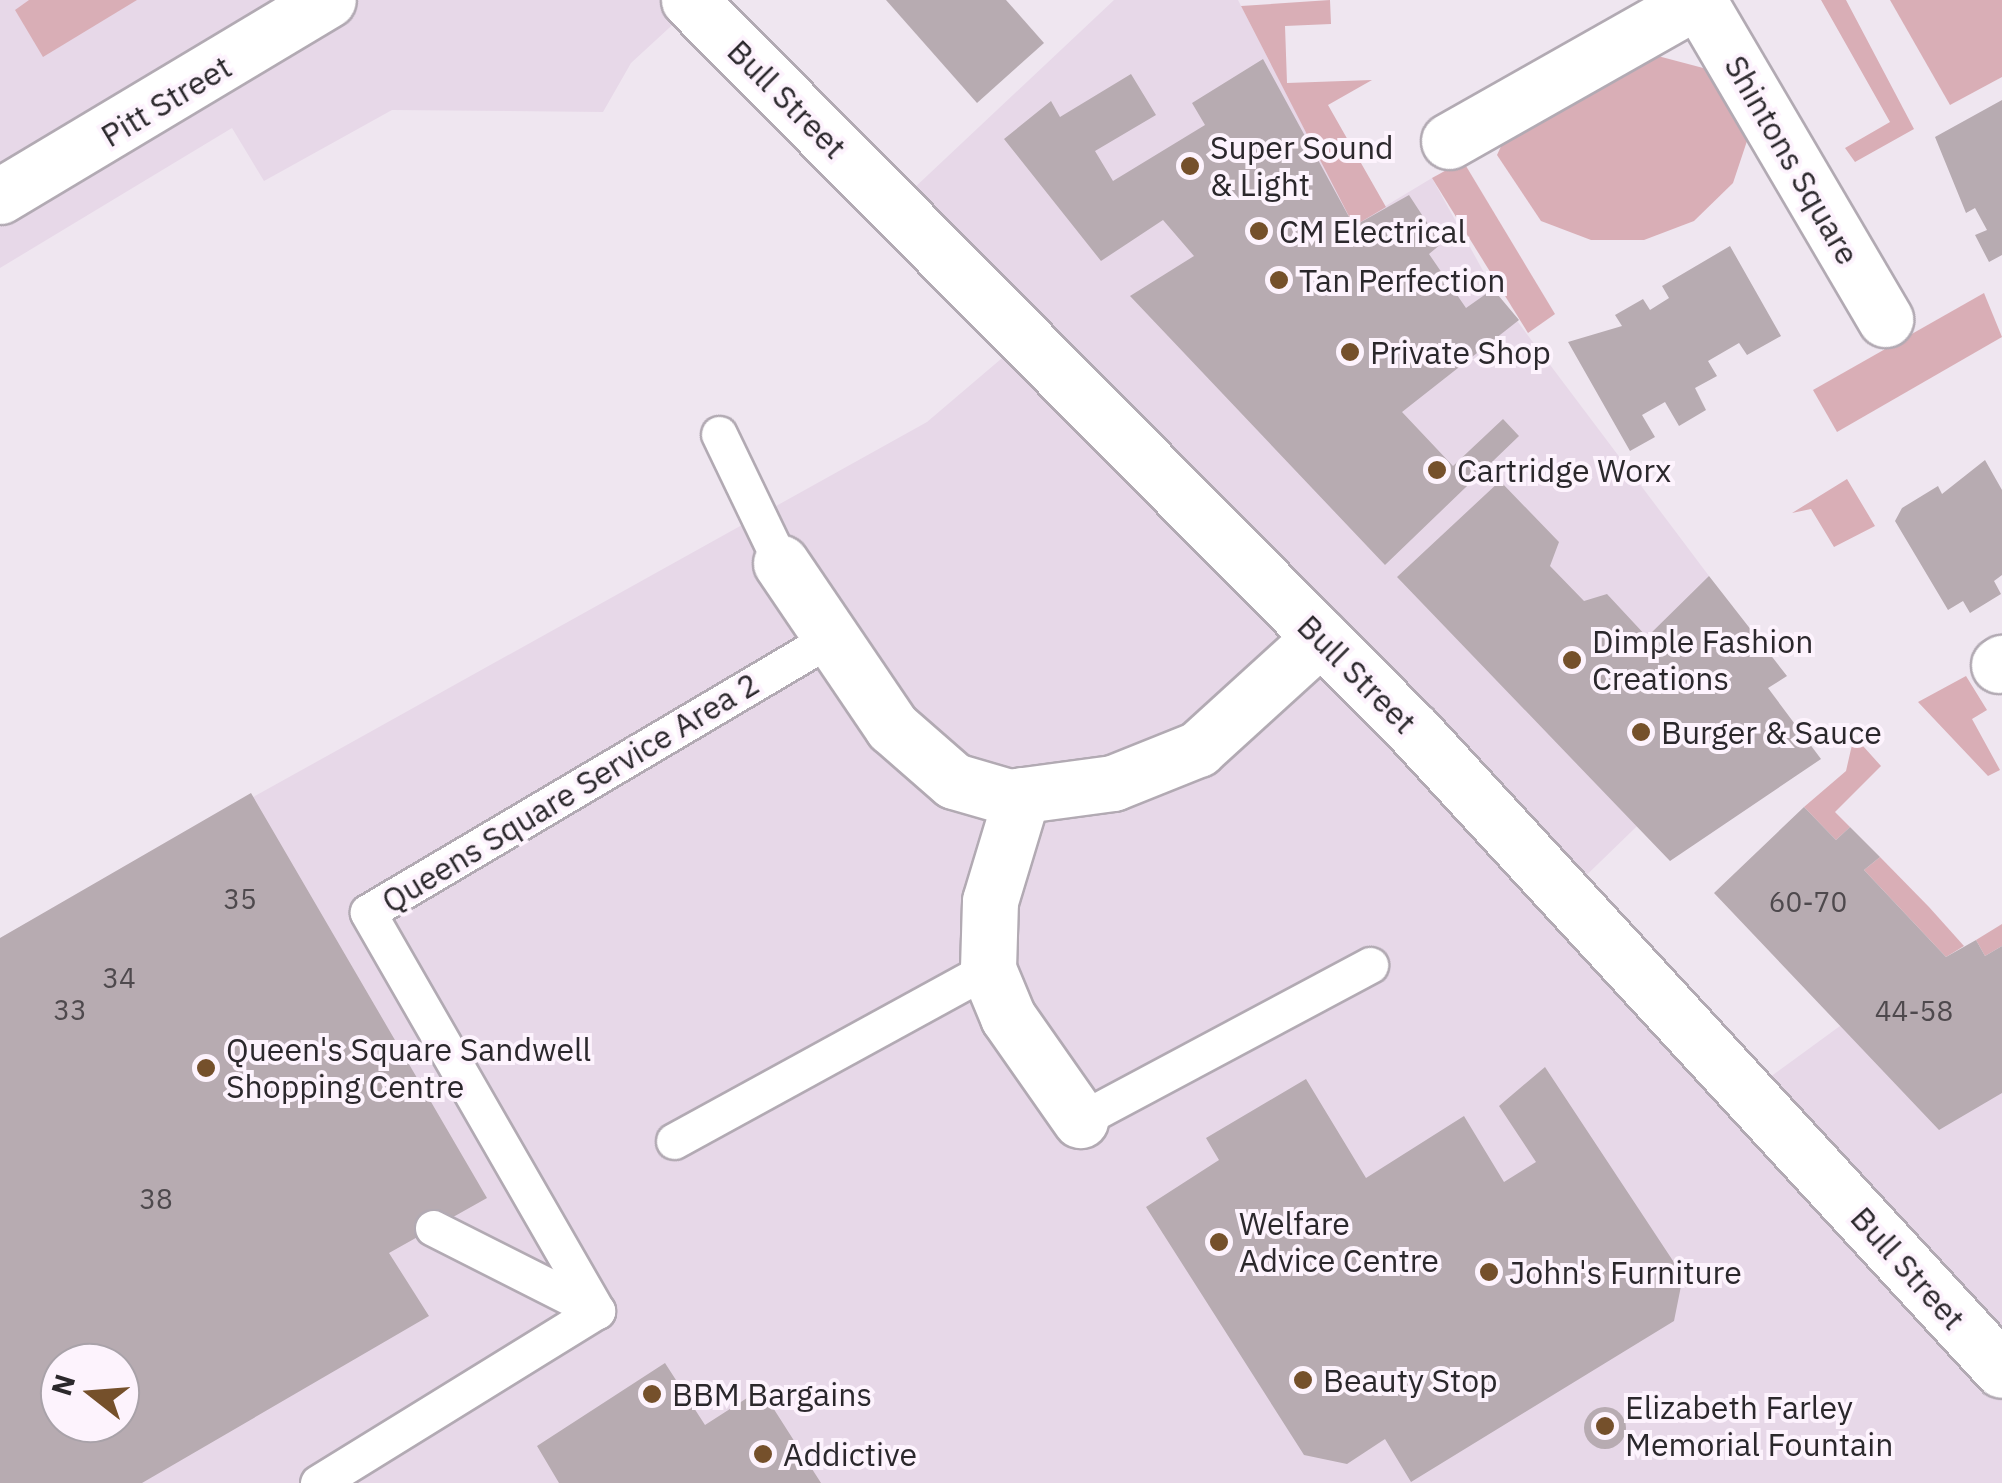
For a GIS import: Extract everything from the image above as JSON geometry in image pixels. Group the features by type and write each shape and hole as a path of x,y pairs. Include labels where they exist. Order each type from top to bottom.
{"street":[{"name":"Pitt Street","path":"0,196 328,0"},
{"name":"Bull Street","path":"690,0 1321,637 2001,1366"},
{"name":"Shintons Square","path":"1448,141 1698,0 1885,319"},
{"path":"780,564 892,727 954,780 1022,795 1113,783 1198,749 1321,637"},
{"path":"1022,795 990,901 988,969 1008,1017 1080,1120"}],"lane":[{"path":"720,434 780,564"},
{"name":"Queens Square Service Area 2","path":"597,1311 368,912 831,638"},
{"path":"1080,1120 1370,964"},
{"path":"674,1140 988,969"},
{"path":"433,1228 597,1311"},
{"path":"318,1483 597,1311"}],"shaded area":[{"path":"0,0 689,0 694,5 631,63 603,112 392,110 264,181 232,128 0,268"},
{"path":"29,0 137,0 43,57 15,10"},
{"path":"1114,0 1238,0 1354,225 1432,178 1493,289 1709,576 1732,734 1566,895 1747,1094 1840,1026 2002,979 2002,1483 0,1483 0,938 927,422 1028,336 895,206"},
{"path":"1330,0 1331,24 1285,26 1287,83 1372,80 1328,105 1386,207 1354,226 1241,6"},
{"path":"1821,0 1846,0 1914,129 1855,162 1845,148 1890,122"},
{"path":"1890,0 2002,0 2002,77 1950,105"},
{"path":"1654,55 1707,69 1749,135 1733,183 1694,221 1644,240 1591,240 1541,221 1497,155 1503,142"},
{"path":"1463,161 1555,314 1528,333 1432,178"},
{"path":"1984,293 2002,337 1837,432 1813,390"},
{"path":"1847,479 1875,526 1834,547 1811,509 1792,513"},
{"path":"1966,676 1987,710 1972,719 2000,770 1988,776 1918,702"},
{"path":"1854,736 1881,766 1835,812 1850,827 1836,840 1804,807 1846,771"},
{"path":"1880,857 1964,946 1946,957 1864,870"},
{"path":"2002,924 2002,946 1985,956 1976,940"}],"building":[{"path":"886,0 1006,0 1044,43 977,103"},
{"path":"1263,59 1354,226 1409,195 1441,244 1429,254 1466,308 1493,289 1519,320 1402,412 1453,466 1503,419 1519,436 1385,565 1130,296 1194,256 1163,220 1101,261 1004,139 1051,101 1060,117 1131,74 1156,115 1095,151 1113,181 1205,125 1192,103"},
{"path":"2002,100 2002,255 1989,262 1975,235 1987,230 1975,208 1966,213 1935,137"},
{"path":"1730,246 1781,336 1747,355 1739,343 1708,361 1717,376 1695,388 1706,410 1679,426 1665,402 1642,415 1655,437 1630,451 1568,342 1622,326 1615,315 1643,299 1650,310 1669,298 1662,286"},
{"path":"1985,460 2002,490 2002,575 1994,581 2001,594 1970,613 1963,601 1948,610 1895,521 1902,508 1938,486 1942,494"},
{"path":"1500,481 1559,542 1550,566 1584,601 1607,594 1647,637 1709,576 1787,676 1768,688 1821,759 1670,861 1397,577"},
{"name":"Queen's Square Sandwell Shopping Centre","path":"251,793 487,1198 389,1253 429,1316 142,1483 0,1483 0,938"},
{"path":"1804,807 1836,840 1850,827 1880,857 1864,870 1946,957 1976,940 1985,956 2002,946 2002,1093 1939,1130 1714,893"},
{"path":"1545,1067 1683,1276 1674,1321 1411,1482 1385,1439 1347,1464 1304,1455 1146,1207 1219,1160 1206,1138 1306,1079 1366,1178 1464,1116 1504,1182 1536,1162 1499,1106"},
{"name":"BBM Bargains","path":"665,1363 705,1425 761,1389 821,1483 559,1483 537,1446"},
{"name":"Elizabeth Farley Memorial Fountain","path":"1605,1407 1620,1413 1626,1428 1620,1443 1605,1449 1590,1443 1584,1428 1590,1413"}],"place":[{"name":"Super Sound & Light","path":"1190,166"},
{"name":"CM Electrical","path":"1259,231"},
{"name":"Tan Perfection","path":"1279,280"},
{"name":"Private Shop","path":"1350,352"},
{"name":"Cartridge Worx","path":"1437,470"},
{"name":"Dimple Fashion Creations","path":"1572,660"},
{"name":"Burger & Sauce","path":"1641,732"},
{"name":"Queen's Square Sandwell Shopping Centre","path":"206,1068"},
{"name":"Welfare Advice Centre","path":"1219,1242"},
{"name":"John's Furniture","path":"1489,1272"},
{"name":"Beauty Stop","path":"1303,1380"},
{"name":"BBM Bargains","path":"652,1394"},
{"name":"Elizabeth Farley Memorial Fountain","path":"1605,1426"},
{"name":"Addictive","path":"763,1454"}]}
